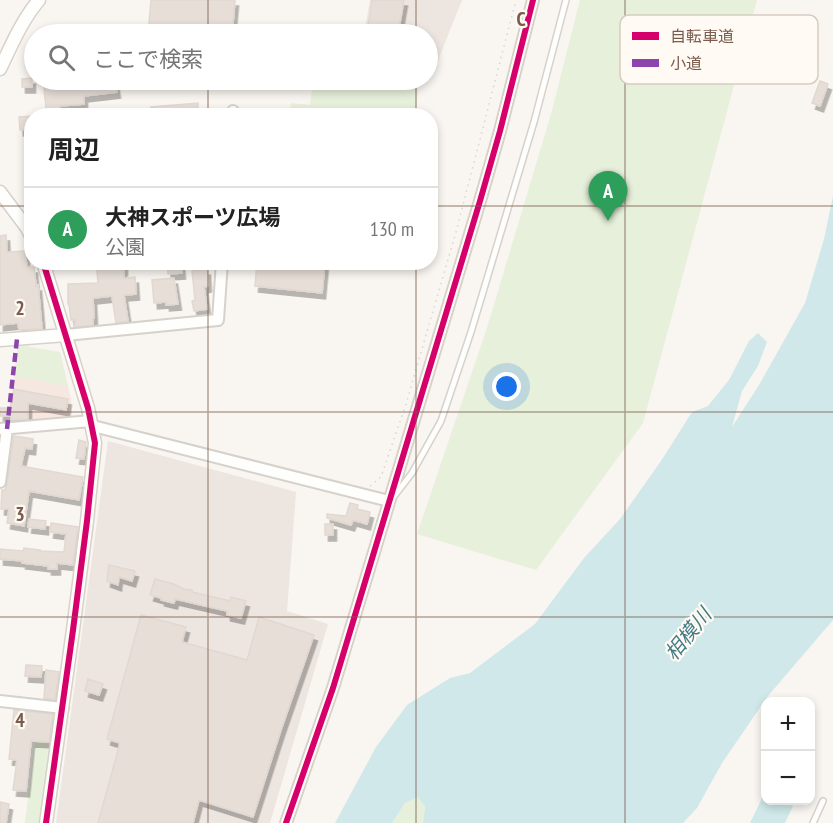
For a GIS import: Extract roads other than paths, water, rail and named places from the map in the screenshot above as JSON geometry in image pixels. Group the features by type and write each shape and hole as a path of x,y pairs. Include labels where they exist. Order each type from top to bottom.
{"street":[{"path":"0,69 21,27 39,0"},
{"path":"286,823 329,698 480,201 533,0"},
{"path":"2,198 24,224"},
{"path":"46,270 92,424 95,443 63,708 46,823"},
{"path":"0,340 218,320 221,270"},
{"path":"0,482 3,429 92,424 389,501"},
{"path":"0,701 63,708"}],"lane":[{"path":"389,501 412,473 441,421 471,332 524,155 566,0"},
{"path":"813,823 823,801"}],"water":[{"name":"相模川","path":"833,196 833,620 767,697 761,697 761,706 722,763 697,808 683,823 423,823 425,807 418,797 405,803 392,823 335,823 376,747 407,705 450,678 470,673 535,624 584,558 620,519 692,412 708,406 729,380 749,341 758,333 767,342 758,366 742,391 732,427 759,385 805,303 824,239"},
{"path":"761,800 761,805 793,806 785,823 750,823"}],"place":[{"name":"大神スポーツ広場","path":"608,221"}]}
